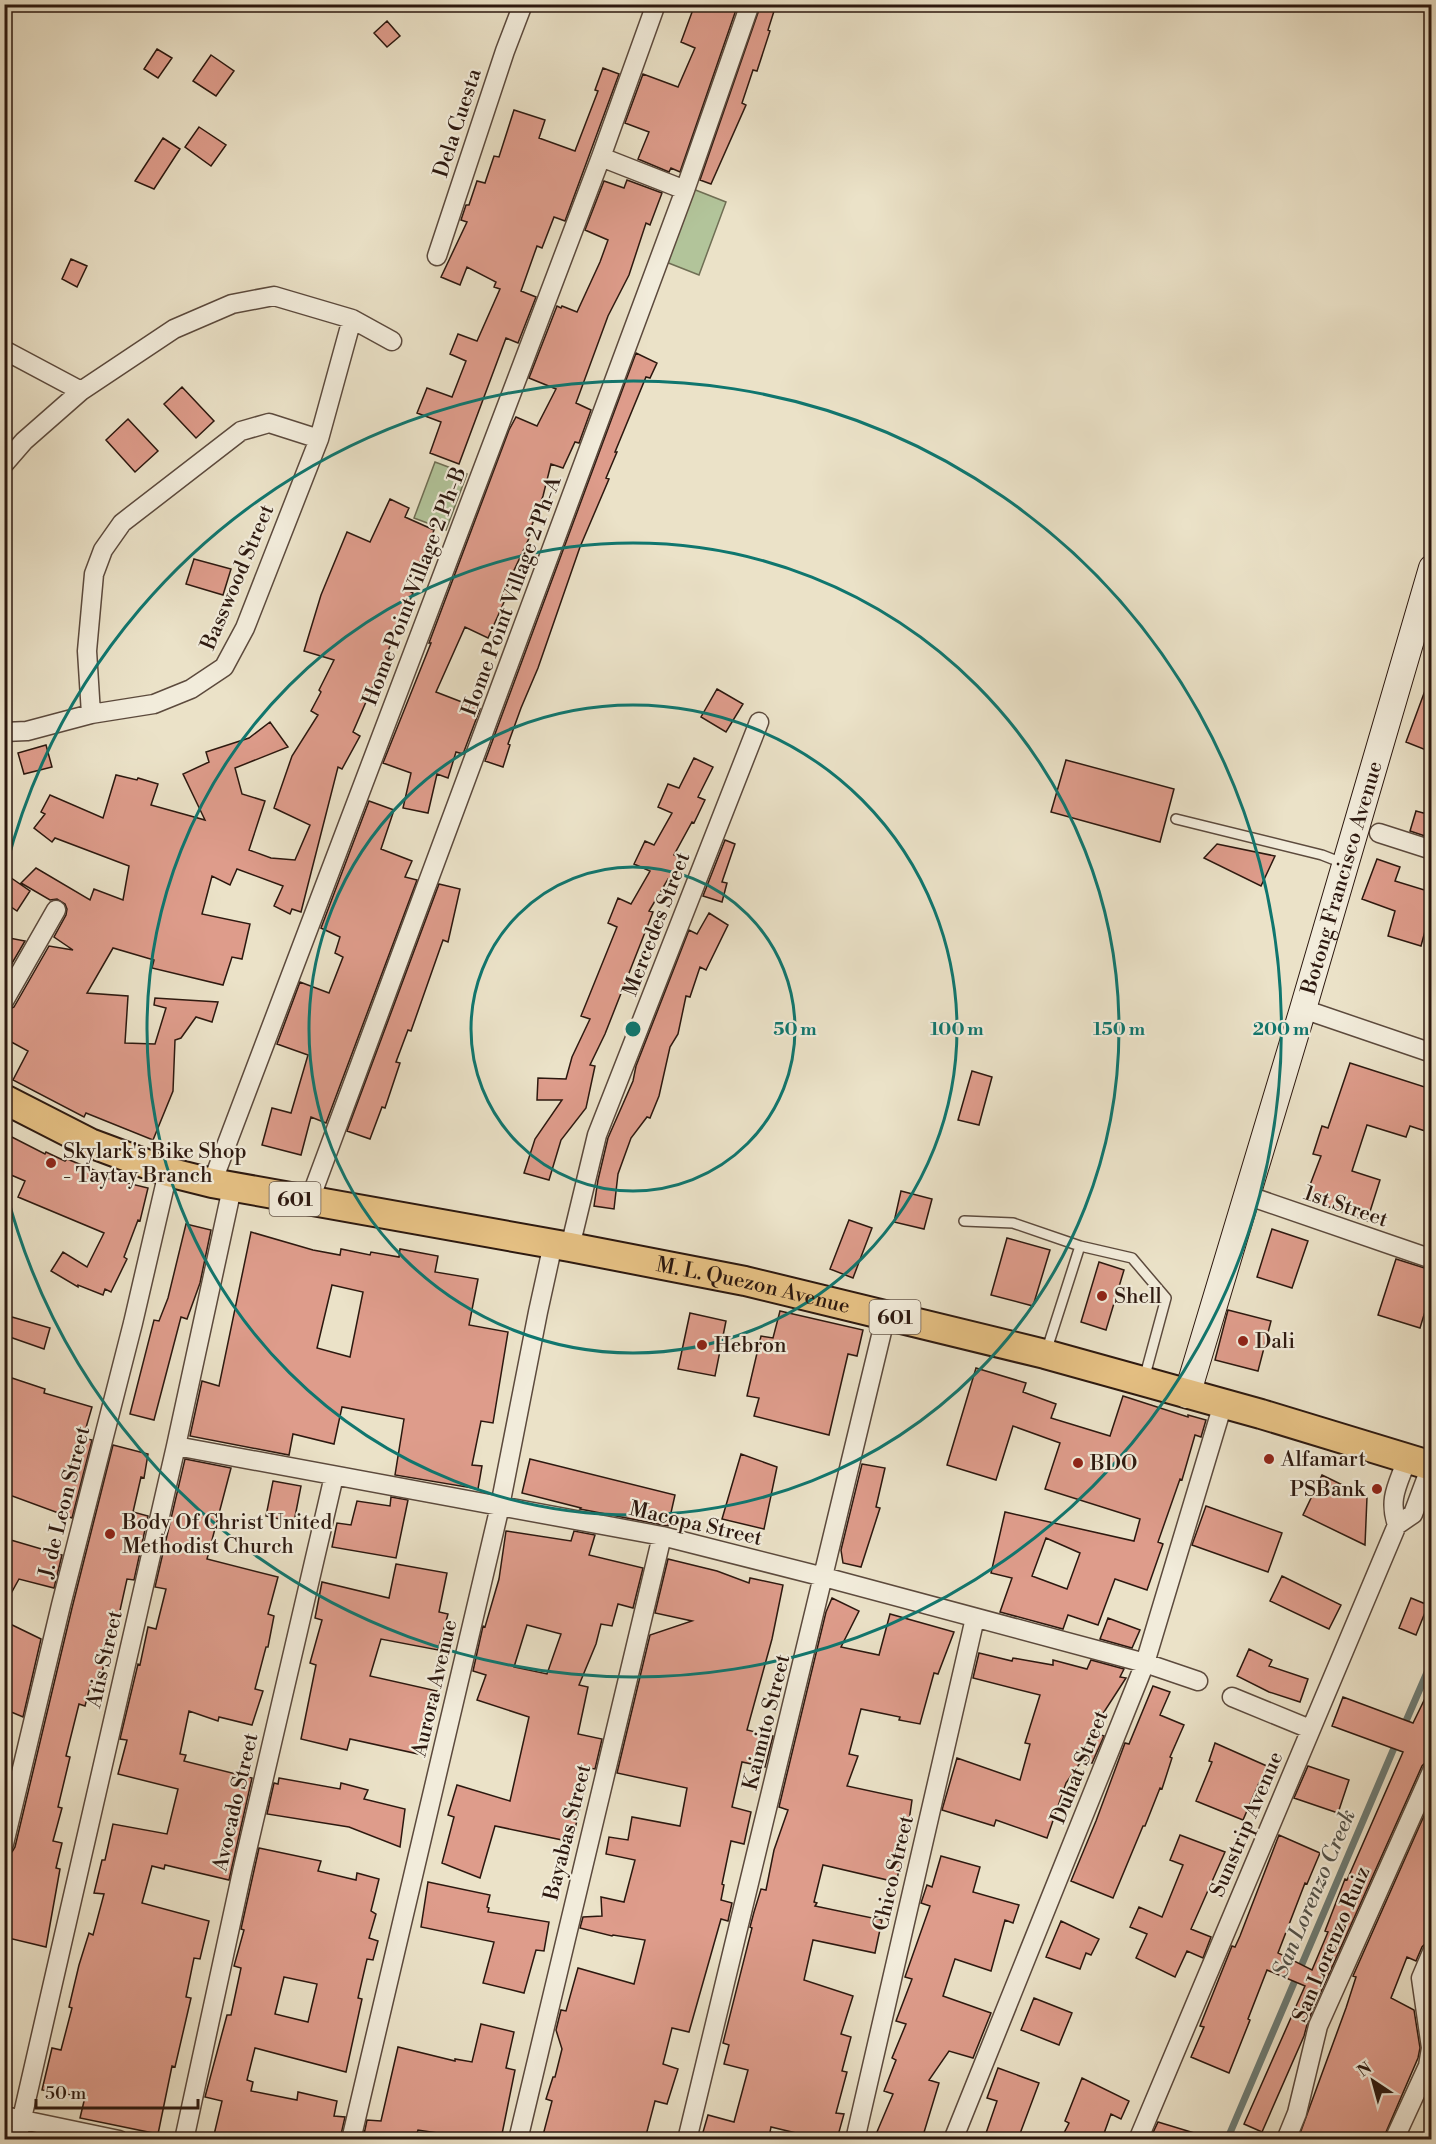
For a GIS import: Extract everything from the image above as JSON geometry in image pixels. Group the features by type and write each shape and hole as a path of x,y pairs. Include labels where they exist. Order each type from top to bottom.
{"main road":[{"name":"601","path":"4,1100 90,1143 168,1172"},
{"name":"M. L. Quezon Avenue","path":"168,1172 222,1186 745,1281 1045,1354 1261,1414 1423,1464"}],"street":[{"name":"Dela Cuesta","path":"436,256 523,4"},
{"name":"Home Point Village 2 Ph-B","path":"222,1186 656,4"},
{"name":"Home Point Village 2 Ph-A","path":"309,1202 685,190 750,4"},
{"path":"601,158 685,190"},
{"path":"4,465 24,441 81,392 174,329 232,304 274,296 352,320 392,341"},
{"name":"Basswood Street","path":"4,732 27,731 90,714 154,704 191,689 224,667 245,628 319,439 352,320"},
{"path":"4,350 81,392"},
{"path":"90,714 87,651 94,574 103,550 122,523 241,431 269,423 319,439"},
{"name":"Botong Francisco Avenue","path":"1187,1395 1303,1009 1431,568"},
{"name":"Mercedes Street","path":"562,1246 597,1135 759,722"},
{"path":"1379,832 1431,850"},
{"path":"4,1001 56,910"},
{"path":"1303,1009 1431,1053"},
{"name":"J. de Leon Street","path":"4,1844 61,1605 134,1323 168,1172"},
{"name":"Atis Street","path":"17,2139 13,2118 176,1446 222,1186"},
{"name":"1st Street","path":"1246,1195 1431,1258"},
{"name":"Aurora Avenue","path":"351,2139 500,1506 538,1312 562,1246"},
{"name":"Kaimito Street","path":"687,2139 886,1315"},
{"name":"Duhat Street","path":"953,2139 1145,1663 1223,1404"},
{"name":"Macopa Street","path":"176,1446 662,1536 975,1617 1145,1663 1198,1681"},
{"path":"1423,1464 1413,1514 1397,1525 1392,1511 1394,1497 1423,1464"},
{"name":"Avocado Street","path":"184,2139 242,1872 334,1476"},
{"name":"Sunstrip Avenue","path":"1137,2139 1397,1525"},
{"name":"Bayabas Street","path":"518,2139 662,1536"},
{"name":"Chico Street","path":"855,2139 975,1617"},
{"path":"1232,1697 1310,1729"},
{"name":"San Lorenzo Ruiz","path":"1286,2139 1297,2113 1318,2026 1431,1771"},
{"path":"1394,2139 1428,2066 1431,2048 1421,1978 1431,1952"},
{"path":"13,2118 119,2139"}],"lane":[{"path":"1176,819 1322,855 1345,864"},
{"path":"964,1221 1013,1223 1080,1246 1132,1258 1166,1298 1144,1381"},
{"path":"1045,1354 1080,1246"}],"green space":[{"path":"693,189 726,202 699,275 666,262"},
{"path":"435,462 467,474 446,530 414,518"}],"building":[{"path":"695,4 738,4 680,172 671,168 669,172 638,159 649,132 625,123 643,74 678,87 695,48 681,42"},
{"path":"761,4 775,8 768,30 770,31 757,71 753,70 742,103 746,105 711,184 700,180"},
{"path":"387,21 400,36 387,47 374,33"},
{"path":"157,49 172,58 158,78 144,69"},
{"path":"211,55 234,71 216,96 193,81"},
{"path":"603,68 619,74 565,221 554,217 542,248 537,246 521,291 536,297 518,343 506,338 459,464 430,453 441,422 417,413 427,388 452,397 466,361 450,354 458,334 477,341 500,289 494,287 496,282 467,267 460,285 441,277 467,222 461,220 466,205 469,205 477,181 485,183 494,156 499,157 514,110 545,120 539,138 575,151 598,91 595,90"},
{"path":"199,127 226,145 211,166 185,147"},
{"path":"163,138 180,149 154,189 135,181"},
{"path":"627,180 662,193 650,225 646,223 629,275 608,316 576,403 591,410 579,443 575,442 563,468 551,464 543,496 529,533 531,534 509,581 513,582 488,638 465,627 436,692 480,709 463,754 456,752 448,778 437,774 428,813 403,808 411,773 383,763 431,643 429,643 509,430 516,417 537,426 556,389 529,378 557,306 577,312 600,262 608,240 585,230 604,181 624,188"},
{"path":"71,259 87,266 77,287 62,279"},
{"path":"636,353 657,363 650,378 646,377 615,452 617,452 606,478 609,479 580,547 538,668 508,744 510,745 503,767 485,761"},
{"path":"182,387 214,421 196,438 164,404"},
{"path":"128,419 158,451 135,472 106,440"},
{"path":"390,499 409,508 405,517 434,530 425,554 404,588 413,593 353,732 360,736 342,769 338,767 301,912 292,909 290,914 274,906 283,886 237,869 230,885 212,876 202,914 250,924 242,959 232,957 223,985 152,968 154,960 113,948 87,993 128,996 125,1043 155,1044 166,1008 154,1005 155,998 218,1002 212,1022 196,1017 181,1038 175,1040 173,1091 153,1140 86,1113 84,1117 13,1080 28,1051 4,1038 4,1012 14,1007 49,946 73,950 54,937 66,915 65,904 57,899 50,900 21,883 36,868 90,900 94,889 123,900 129,866 55,838 52,842 34,828 45,814 41,812 50,795 103,818 116,775 137,780 138,778 158,784 151,805 205,820 183,774 209,762 206,752 249,738 270,722 288,747 235,768 242,794 265,801 249,850 271,858 295,860 310,825 274,808 292,756 318,715 311,711 334,660 304,651 321,595 347,532 370,542"},
{"path":"194,559 231,569 223,595 186,584"},
{"path":"1431,678 1431,752 1406,742"},
{"path":"717,689 743,704 726,732 701,717"},
{"path":"46,745 52,767 24,774 18,753"},
{"path":"694,758 713,767 698,797 705,800 674,855 681,858 671,881 668,879 649,911 653,912 605,1034 590,1065 595,1066 586,1108 561,1140 549,1180 524,1173 535,1139 562,1100 537,1100 538,1078 566,1079 572,1057 590,1019 581,1016 617,927 608,923 618,898 631,904 650,871 634,864 645,841 654,845 672,813 658,807 668,784 679,788"},
{"path":"1066,760 1174,789 1160,842 1051,812"},
{"path":"369,801 394,810 381,849 412,861 405,877 417,880 326,1123 311,1117 301,1155 262,1145 272,1108 291,1113 308,1055 277,1044 300,982 329,993 343,957 335,953 340,937 321,928"},
{"path":"1416,811 1431,815 1431,838 1410,831"},
{"path":"725,840 735,844 722,882 727,883 722,902 703,896"},
{"path":"1217,844 1275,856 1261,886 1204,858"},
{"path":"1377,859 1400,867 1395,881 1431,892 1431,909 1421,946 1388,936 1395,911 1362,899"},
{"path":"4,873 30,891 17,911 4,902"},
{"path":"439,884 460,889 448,942 443,940 411,1031 408,1030 396,1062 400,1063 385,1108 382,1107 370,1139 347,1131"},
{"path":"709,913 728,925 706,970 700,967 690,997 686,996 678,1034 670,1047 659,1096 650,1118 647,1117 631,1138 618,1174 614,1209 594,1206 608,1138 633,1081 636,1066 689,930 697,934"},
{"path":"4,937 25,941 4,977"},
{"path":"1350,1063 1431,1089 1431,1133 1410,1126 1406,1137 1367,1125 1352,1171 1380,1180 1367,1221 1305,1198 1321,1156 1313,1154 1322,1126 1328,1128"},
{"path":"972,1071 992,1077 979,1125 958,1120"},
{"path":"4,1133 45,1154 46,1152 65,1161 67,1159 104,1174 102,1177 148,1188 140,1221 138,1220 124,1257 127,1259 111,1292 105,1289 103,1295 78,1285 78,1287 51,1271 63,1252 87,1267 104,1233 18,1197 25,1181 4,1172"},
{"path":"901,1191 932,1199 924,1229 894,1222"},
{"path":"849,1220 872,1228 853,1278 830,1269"},
{"path":"186,1224 211,1230 200,1283 187,1319 181,1317 154,1420 130,1414 154,1320 159,1321 168,1298"},
{"path":"1272,1229 1308,1241 1292,1288 1257,1277"},
{"path":"251,1232 313,1250 340,1255 341,1249 370,1255 371,1252 399,1257 400,1249 438,1256 435,1272 478,1279 469,1325 508,1332 493,1423 481,1421 472,1465 482,1466 478,1489 395,1475 404,1419 342,1407 334,1444 293,1434 289,1455 190,1436 202,1381 219,1386","holes":["332,1285 363,1292 350,1357 317,1348"]},
{"path":"1007,1238 1050,1250 1033,1306 991,1295"},
{"path":"1396,1259 1431,1270 1431,1292 1420,1328 1378,1315"},
{"name":"Shell","path":"1099,1262 1124,1270 1106,1330 1081,1322"},
{"name":"Dali","path":"1228,1310 1271,1321 1258,1371 1215,1360"},
{"path":"780,1311 863,1330 857,1356 848,1354 829,1435 754,1416 759,1398 747,1396 761,1336 773,1338"},
{"name":"Hebron","path":"690,1313 726,1321 715,1376 678,1369"},
{"path":"12,1317 50,1328 44,1349 4,1335"},
{"path":"976,1368 1026,1383 1023,1392 1056,1404 1051,1418 1110,1436 1123,1396 1188,1417 1188,1415 1206,1420 1201,1437 1195,1435 1182,1480 1180,1479 1158,1542 1163,1544 1147,1590 1115,1579 1098,1625 1068,1615 1063,1629 1000,1612 1012,1578 991,1573 1005,1512 1134,1541 1140,1519 1045,1489 1060,1443 1013,1426 996,1480 947,1465","holes":["1046,1538 1080,1553 1067,1589 1032,1576"]},
{"path":"12,1378 45,1389 44,1393 92,1407 83,1438 92,1440 72,1518 4,1493 4,1401"},
{"path":"113,1445 148,1454 144,1478 141,1477 133,1512 148,1516 134,1580 127,1579 99,1685 91,1683 85,1706 79,1704 66,1756 70,1757 58,1807 62,1808 53,1841 62,1843 56,1868 60,1869 46,1947 4,1937 4,1859 15,1847"},
{"path":"741,1454 777,1467 764,1529 722,1519"},
{"path":"185,1459 231,1468 207,1559 278,1577 268,1614 274,1616 268,1647 266,1647 255,1689 263,1691 252,1725 219,1717 218,1721 189,1711 180,1754 186,1755 184,1761 252,1778 229,1880 165,1865 164,1869 152,1866 142,1903 209,1921 200,1959 194,1958 186,1997 191,1998 175,2067 172,2066 158,2134 80,2118 85,2097 42,2090 52,2048 61,2050 72,2008 69,2007 79,1965 89,1933 93,1935 104,1894 94,1893 102,1860 105,1860 113,1824 167,1834 178,1789 118,1774 127,1740 120,1739 138,1664 140,1665 148,1627 156,1629 166,1589 155,1587"},
{"path":"530,1459 675,1495 668,1526 580,1509 522,1493"},
{"path":"862,1464 885,1468 876,1507 880,1508 861,1567 843,1563 841,1550"},
{"path":"1322,1475 1367,1497 1365,1545 1303,1515"},
{"path":"273,1481 301,1486 294,1522 266,1516"},
{"path":"391,1497 408,1500 396,1558 332,1547 337,1523 351,1525 357,1501 390,1506"},
{"path":"1206,1506 1282,1533 1268,1572 1192,1545"},
{"path":"506,1531 571,1541 574,1531 595,1535 589,1555 643,1568 633,1608 618,1604 612,1626 601,1624 596,1644 579,1685 588,1687 578,1734 602,1739 595,1769 589,1768 572,1842 495,1826 480,1878 442,1863 454,1817 448,1815 457,1785 510,1801 529,1717 477,1700 486,1675 473,1671 483,1626 485,1627 499,1579","holes":["527,1625 561,1634 547,1674 514,1667"]},
{"path":"4,1538 62,1555 54,1588 19,1579 4,1606"},
{"path":"668,1559 717,1571 749,1583 750,1578 783,1585 772,1639 747,1730 773,1736 765,1767 742,1762 732,1807 751,1812 744,1844 731,1841 722,1884 724,1885 721,1900 732,1903 728,1921 721,1919 689,2032 672,2028 663,2064 678,2069 667,2104 655,2101 645,2139 624,2136 623,2139 542,2139 552,2101 546,2099 553,2077 555,2077 562,2049 556,2030 561,2010 566,2011 578,1968 634,1984 645,1940 612,1936 580,1928 583,1917 602,1916 601,1897 624,1902 635,1860 606,1854 609,1837 628,1840 632,1817 680,1826 687,1788 617,1773 650,1635 692,1621 655,1613"},
{"path":"396,1564 447,1573 439,1612 448,1614 438,1650 381,1639 370,1676 437,1691 423,1755 350,1739 347,1750 301,1739 316,1665 310,1663 322,1620 315,1618 322,1582 389,1598"},
{"path":"1282,1576 1341,1605 1329,1629 1270,1601"},
{"path":"832,1598 859,1611 841,1647 879,1655 890,1614 954,1632 938,1674 934,1673 920,1724 899,1720 900,1717 861,1709 849,1754 858,1756 847,1786 912,1800 905,1848 896,1882 823,1865 814,1902 817,1903 815,1906 882,1920 875,1953 813,1940 804,1980 853,1996 841,2034 851,2037 842,2071 847,2072 836,2113 844,2114 837,2139 821,2139 771,2127 770,2132 779,2134 778,2139 701,2139 708,2115 734,2122 748,2070 724,2064 729,2045 723,2043 754,1912 761,1889 766,1890 774,1850 788,1810 779,1807 826,1612"},
{"path":"1411,1598 1428,1605 1416,1635 1399,1628"},
{"path":"1108,1618 1140,1630 1132,1648 1100,1639"},
{"path":"4,1621 41,1639 23,1717 4,1709"},
{"path":"1249,1649 1272,1660 1269,1666 1308,1679 1300,1702 1269,1692 1237,1676"},
{"path":"979,1653 1012,1661 1013,1658 1053,1665 1053,1660 1087,1669 1091,1660 1124,1669 1120,1677 1126,1678 1091,1732 1104,1736 1092,1763 1082,1760 1066,1783 1047,1838 996,1820 994,1826 942,1810 957,1758 1020,1780 1030,1744 1025,1743 1040,1695 973,1678"},
{"path":"1153,1686 1170,1692 1160,1715 1184,1725 1170,1757 1172,1758 1162,1789 1160,1788 1113,1898 1071,1881 1125,1743 1129,1744"},
{"path":"1431,1686 1431,1760 1422,1766 1308,2021 1304,2036 1262,2132 1244,2124 1305,1986 1267,1970 1229,2073 1191,2057 1204,2027 1200,2026 1232,1946 1235,1947 1240,1936 1279,1835 1320,1853 1307,1884 1305,1883 1278,1953 1312,1970 1328,1932 1325,1931 1345,1879 1347,1880 1403,1752 1332,1726 1343,1697 1413,1723"},
{"path":"1215,1743 1269,1767 1262,1784 1259,1783 1243,1820 1196,1801 1212,1762 1209,1761"},
{"path":"1308,1766 1349,1780 1338,1813 1294,1798"},
{"path":"279,1778 340,1789 341,1783 368,1790 364,1799 405,1809 400,1847 349,1827 267,1814 274,1783 278,1784"},
{"path":"1431,1800 1431,1941 1422,1947 1416,1961 1407,1957 1391,1998 1414,2010 1420,2048 1418,2058 1383,2139 1298,2139 1346,2008 1356,1977 1353,1976"},
{"path":"1180,1835 1225,1852 1191,1929 1211,1937 1203,1958 1187,1951 1175,1977 1136,1958 1147,1934 1130,1927 1139,1907 1162,1917 1183,1865 1170,1860"},
{"path":"259,1848 321,1861 318,1871 356,1880 357,1873 379,1879 371,1911 376,1914 369,1938 378,1941 373,1960 367,1959 358,1998 362,1999 346,2072 255,2048 247,2080 253,2082 251,2091 297,2100 298,2092 337,2101 334,2116 345,2117 340,2139 213,2139 222,2101 205,2097 227,2015 231,2015 241,1968 234,1966 244,1930 241,1929","holes":["284,1977 317,1984 308,2022 275,2014"]},
{"path":"941,1856 980,1867 973,1892 1019,1905 1013,1923 1005,1920 991,1971 955,1959 943,1996 991,2013 973,2058 949,2051 929,2080 939,2083 922,2139 874,2139 893,2094 884,2091 896,2060 892,2058 906,2024 896,2021 912,1979 905,1977 930,1906 921,1903 927,1885 932,1887"},
{"path":"428,1882 490,1895 488,1912 549,1922 544,1951 536,1950 524,1993 483,1983 494,1942 421,1927"},
{"path":"1061,1921 1099,1939 1091,1955 1086,1953 1080,1969 1046,1957"},
{"path":"1034,1998 1072,2013 1059,2045 1021,2030"},
{"path":"481,2024 514,2032 506,2068 515,2070 501,2139 478,2139 418,2130 415,2139 363,2139 367,2120 381,2121 398,2047 455,2061 455,2059 472,2062"},
{"path":"998,2068 1039,2083 1018,2139 984,2139 997,2101 987,2098"},
{"path":"1082,2078 1129,2101 1121,2119 1111,2114 1102,2139 1061,2139 1069,2123 1065,2121"},
{"path":"1158,2122 1201,2135 1200,2139 1150,2139"}],"waterway":[{"name":"San Lorenzo Creek","path":"1403,1728 1432,1661"},
{"name":"San Lorenzo Creek","path":"1227,2140 1397,1741"}],"place":[{"name":"Skylark's Bike Shop - Taytay Branch","path":"51,1163"},
{"name":"Shell","path":"1102,1296"},
{"name":"Dali","path":"1243,1341"},
{"name":"Hebron","path":"702,1345"},
{"name":"Alfamart","path":"1269,1459"},
{"name":"BDO","path":"1078,1463"},
{"name":"PSBank","path":"1377,1489"},
{"name":"Body Of Christ United Methodist Church","path":"110,1534"}]}
